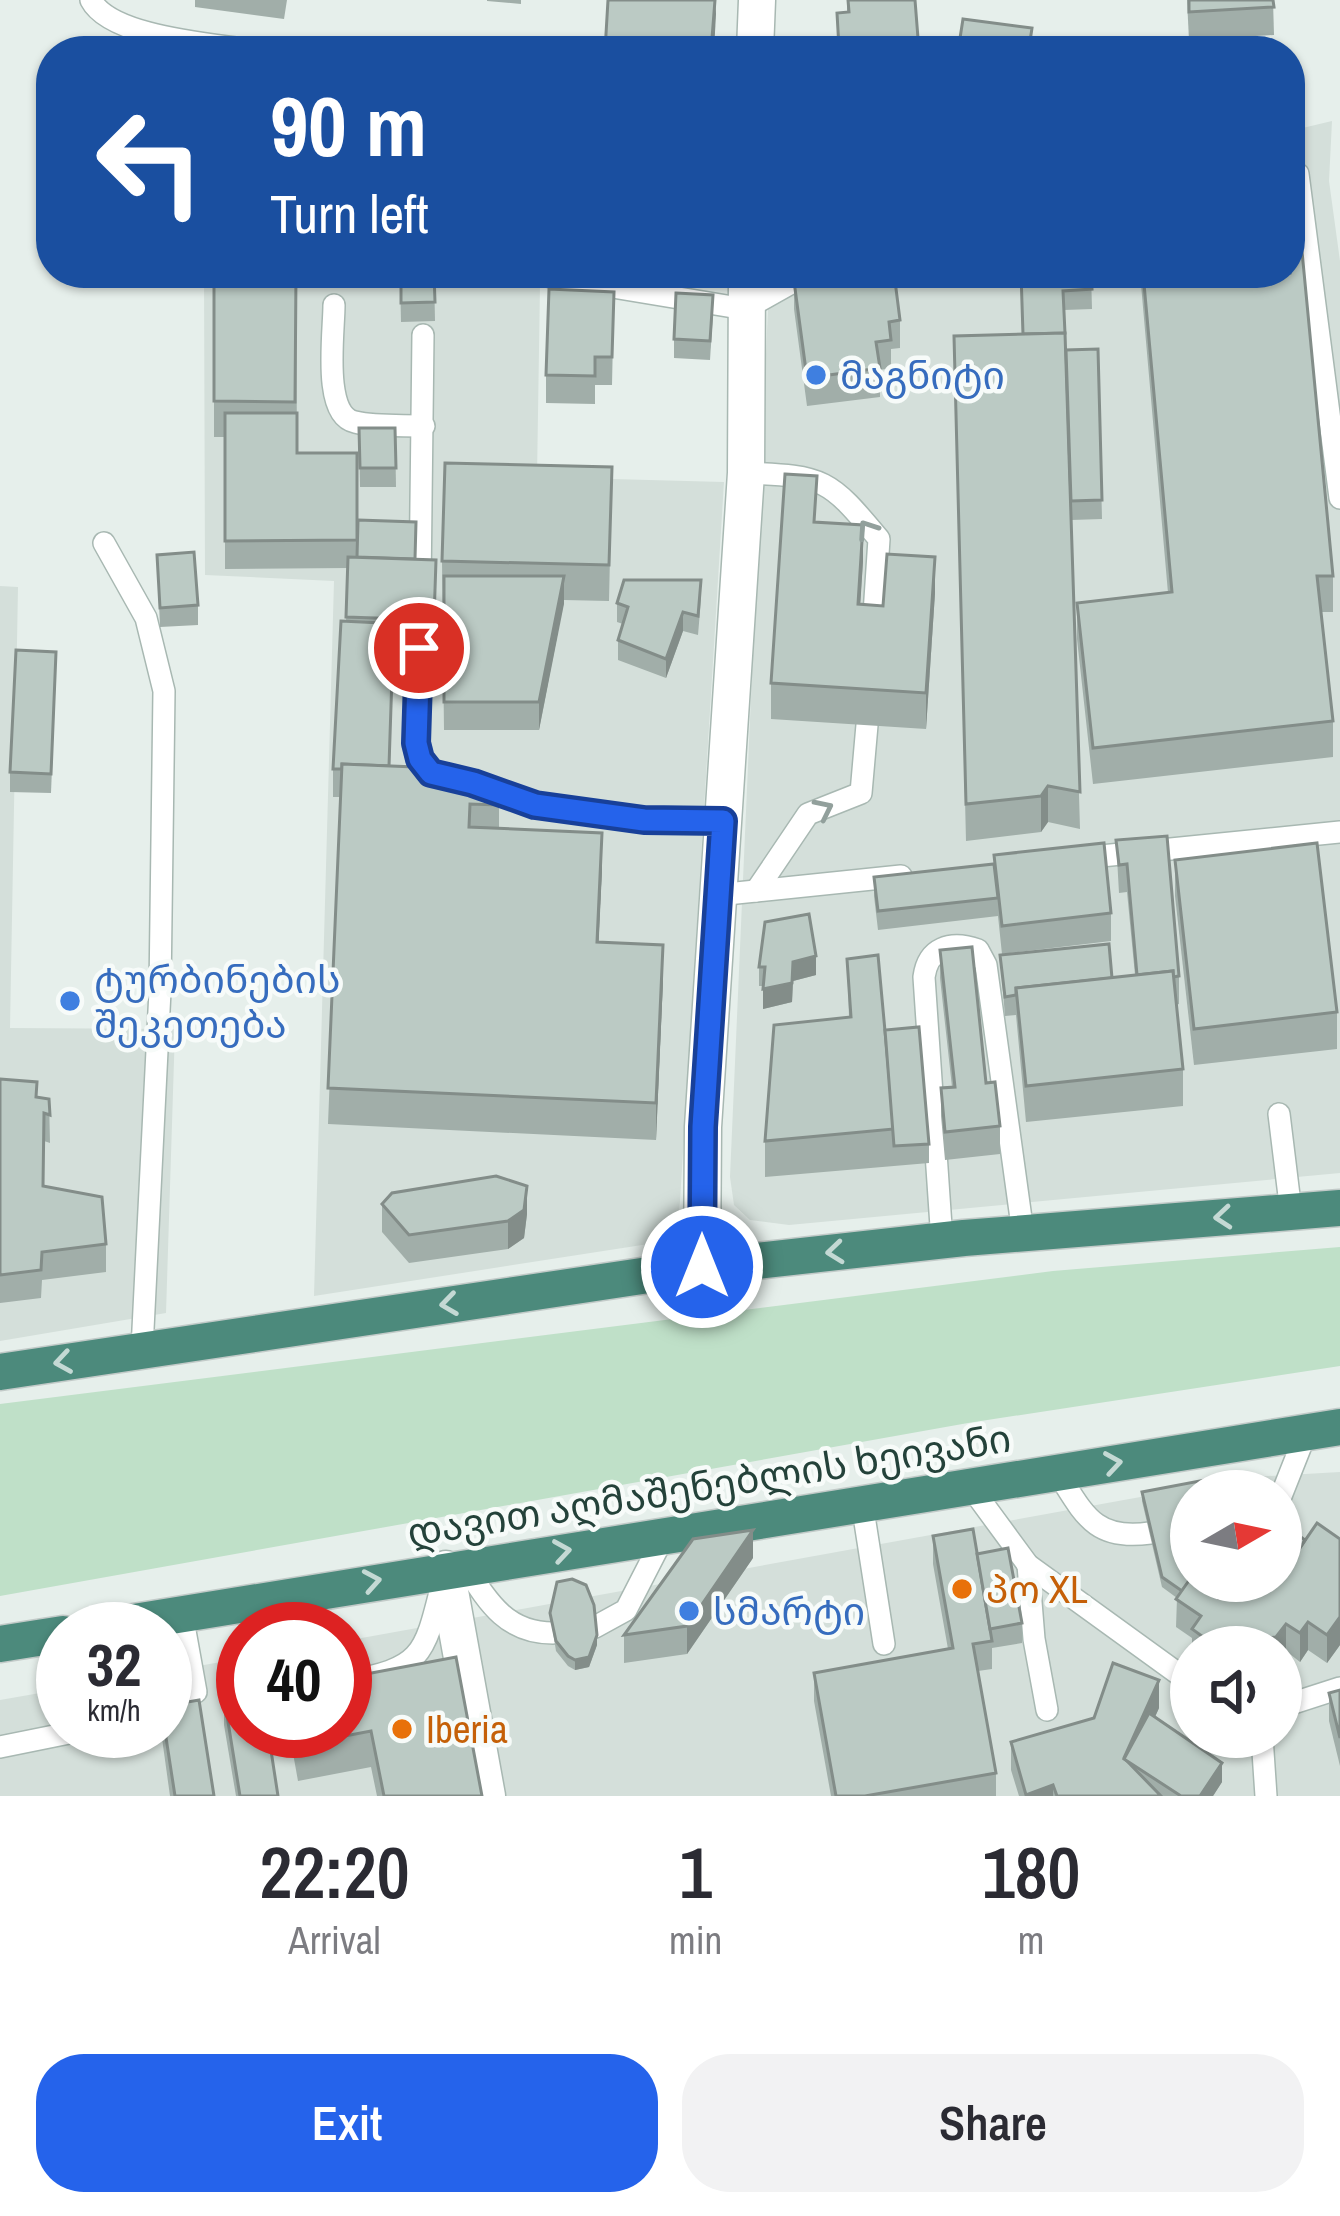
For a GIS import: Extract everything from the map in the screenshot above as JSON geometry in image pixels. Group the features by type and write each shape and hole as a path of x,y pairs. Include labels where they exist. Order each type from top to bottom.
{"highway":[{"path":"0,1372 702,1267 943,1240 1340,1208"},
{"name":"დავით აღმაშენებლის ხეივანი","path":"309,1602 456,1568 1323,1430"},
{"path":"0,1644 36,1638"}],"street":[{"path":"756,36 758,0"},
{"path":"702,1267 703,1127 746,472 746,291"},
{"path":"456,1568 487,1796"}],"lane":[{"path":"92,0 98,13 124,27 174,36"},
{"path":"1305,228 1340,498"},
{"path":"710,288 746,291"},
{"path":"334,305 333,401 340,416 352,422 424,426"},
{"path":"420,587 423,335"},
{"path":"746,472 803,475 841,493 879,539 873,641"},
{"path":"104,543 146,618 164,691 160,991 142,1349"},
{"path":"419,648 416,743 431,773 535,805 644,820 723,821"},
{"path":"756,891 808,814 861,793 867,725"},
{"path":"1066,859 1340,832"},
{"path":"717,895 930,873"},
{"path":"943,1240 924,977 934,951 966,946 978,950 986,965 1023,1233"},
{"path":"1279,1114 1291,1212"},
{"path":"1298,1470 1323,1430"},
{"path":"1057,1472 1089,1523 1123,1537 1150,1533"},
{"path":"970,1486 1028,1565 1170,1668"},
{"path":"862,1503 884,1644"},
{"path":"595,1627 626,1610 664,1534"},
{"path":"1028,1565 1034,1640 1047,1710"},
{"path":"372,1675 407,1667 424,1646 456,1568 491,1608 520,1630 553,1633"},
{"path":"192,1670 196,1692"},
{"path":"1302,1700 1340,1688"},
{"path":"0,1748 36,1740"},
{"path":"1263,1758 1266,1796"}],"shaded area":[{"path":"1332,121 1329,181 1340,261 1340,1173 789,1225 750,1220 734,1205 730,1177 768,308 774,288 1305,288 1305,127"},
{"path":"204,288 540,288 537,477 724,482 677,1230 655,1243 314,1296 334,581 205,575"},
{"path":"0,586 18,587 10,1028 175,1029 166,1313 0,1341"},
{"path":"1340,1472 1340,1796 0,1796 0,1700 36,1694 36,1758 192,1758 192,1667 216,1663 216,1758 372,1758 372,1636 1170,1492 1170,1602 1302,1602 1302,1474"}],"green space":[{"path":"1340,1247 1340,1366 968,1423 0,1596 0,1404 1053,1271"}],"building":[{"path":"608,0 715,0 712,36 606,36"},
{"path":"848,0 915,0 918,36 838,36 837,13 849,12"},
{"path":"1189,0 1273,0 1274,7 1189,12"},
{"path":"963,19 1032,28 1031,36 960,36"},
{"path":"1305,283 1333,576 1317,576 1333,721 1093,748 1077,603 1172,592 1144,288 1305,288"},
{"path":"214,288 296,288 295,402 214,401"},
{"path":"401,288 435,288 435,302 401,303"},
{"path":"795,288 896,288 900,320 889,322 891,340 876,342 880,368 807,378"},
{"path":"1021,288 1092,288 1063,291 1065,333 1023,334"},
{"path":"549,289 614,292 612,357 595,357 595,376 546,375"},
{"path":"676,293 713,295 710,341 674,339"},
{"path":"1065,333 1080,792 1048,786 1041,796 966,804 954,336"},
{"path":"1098,349 1102,500 1071,501 1066,350"},
{"path":"225,413 297,413 297,453 357,453 357,540 225,541"},
{"path":"359,428 395,428 396,468 360,468"},
{"path":"445,463 612,467 609,565 442,561"},
{"path":"785,474 817,476 814,522 863,525 858,604 883,606 887,554 935,557 926,693 771,683"},
{"path":"358,520 416,522 415,559 357,557"},
{"path":"194,552 198,605 160,608 157,555"},
{"path":"348,557 436,560 434,620 346,617"},
{"path":"444,576 564,576 539,702 444,702"},
{"path":"624,580 701,580 698,616 683,612 666,659 618,640 628,607 617,603"},
{"path":"341,621 382,623 393,646 389,766 342,764 342,769 333,769"},
{"path":"16,650 56,652 51,774 10,772"},
{"path":"342,764 439,768 438,781 499,784 499,805 470,804 469,827 602,833 597,942 663,945 656,1103 328,1088"},
{"path":"1167,836 1179,976 1173,977 1173,971 1137,975 1127,864 1119,865 1116,840"},
{"path":"1104,843 1111,913 1002,926 994,855"},
{"path":"1317,843 1337,1012 1194,1029 1175,860"},
{"path":"994,864 998,898 878,911 874,877"},
{"path":"809,914 816,956 793,962 792,983 763,989 765,967 759,967 765,922"},
{"path":"1109,944 1112,978 1016,988 1016,995 1005,997 1000,955"},
{"path":"972,947 986,1083 995,1082 1000,1126 945,1132 941,1088 955,1087 940,950"},
{"path":"878,955 894,1129 765,1141 774,1025 851,1017 847,959"},
{"path":"1173,971 1183,1069 1026,1086 1016,988"},
{"path":"919,1027 929,1144 894,1146 885,1030"},
{"path":"0,1079 37,1082 36,1097 49,1099 50,1115 44,1113 43,1186 102,1197 106,1244 42,1252 41,1270 0,1275"},
{"path":"496,1176 527,1186 524,1210 508,1221 409,1235 382,1204 392,1193"},
{"path":"1170,1487 1170,1583 1162,1577 1142,1492"},
{"path":"1317,1523 1340,1539 1340,1617 1327,1635 1308,1622 1302,1630 1302,1626 1286,1624 1194,1626 1201,1616 1180,1602 1302,1602 1302,1545"},
{"path":"973,1529 992,1641 973,1644 996,1773 865,1796 836,1796 814,1673 953,1648 933,1536"},
{"path":"753,1530 687,1626 624,1635 693,1539"},
{"path":"1008,1548 1022,1623 990,1629 977,1554"},
{"path":"572,1579 586,1585 597,1635 589,1657 575,1660 556,1641 550,1613 557,1582"},
{"path":"456,1657 482,1796 384,1796 372,1736 372,1673"},
{"path":"1113,1663 1159,1680 1124,1758 1161,1796 1057,1796 1053,1785 1026,1795 1011,1742 1094,1718"},
{"path":"1340,1690 1340,1738 1329,1693"},
{"path":"199,1700 214,1796 175,1796 169,1758 192,1758 192,1701"},
{"path":"1149,1713 1170,1727 1170,1758 1215,1758 1222,1763 1200,1796 1181,1796 1124,1759"},
{"path":"234,1758 272,1758 278,1796 240,1796"}],"place":[{"name":"მაგნიტი","path":"816,375"},
{"name":"ტურბინების შეკეთება","path":"70,1001"},
{"name":"პო XL","path":"962,1589"},
{"name":"სმარტი","path":"689,1611"},
{"name":"Iberia","path":"402,1729"}],"route":[{"path":"419,648 416,743 431,773 535,805 644,820 723,821 703,1127 702,1267"}]}
